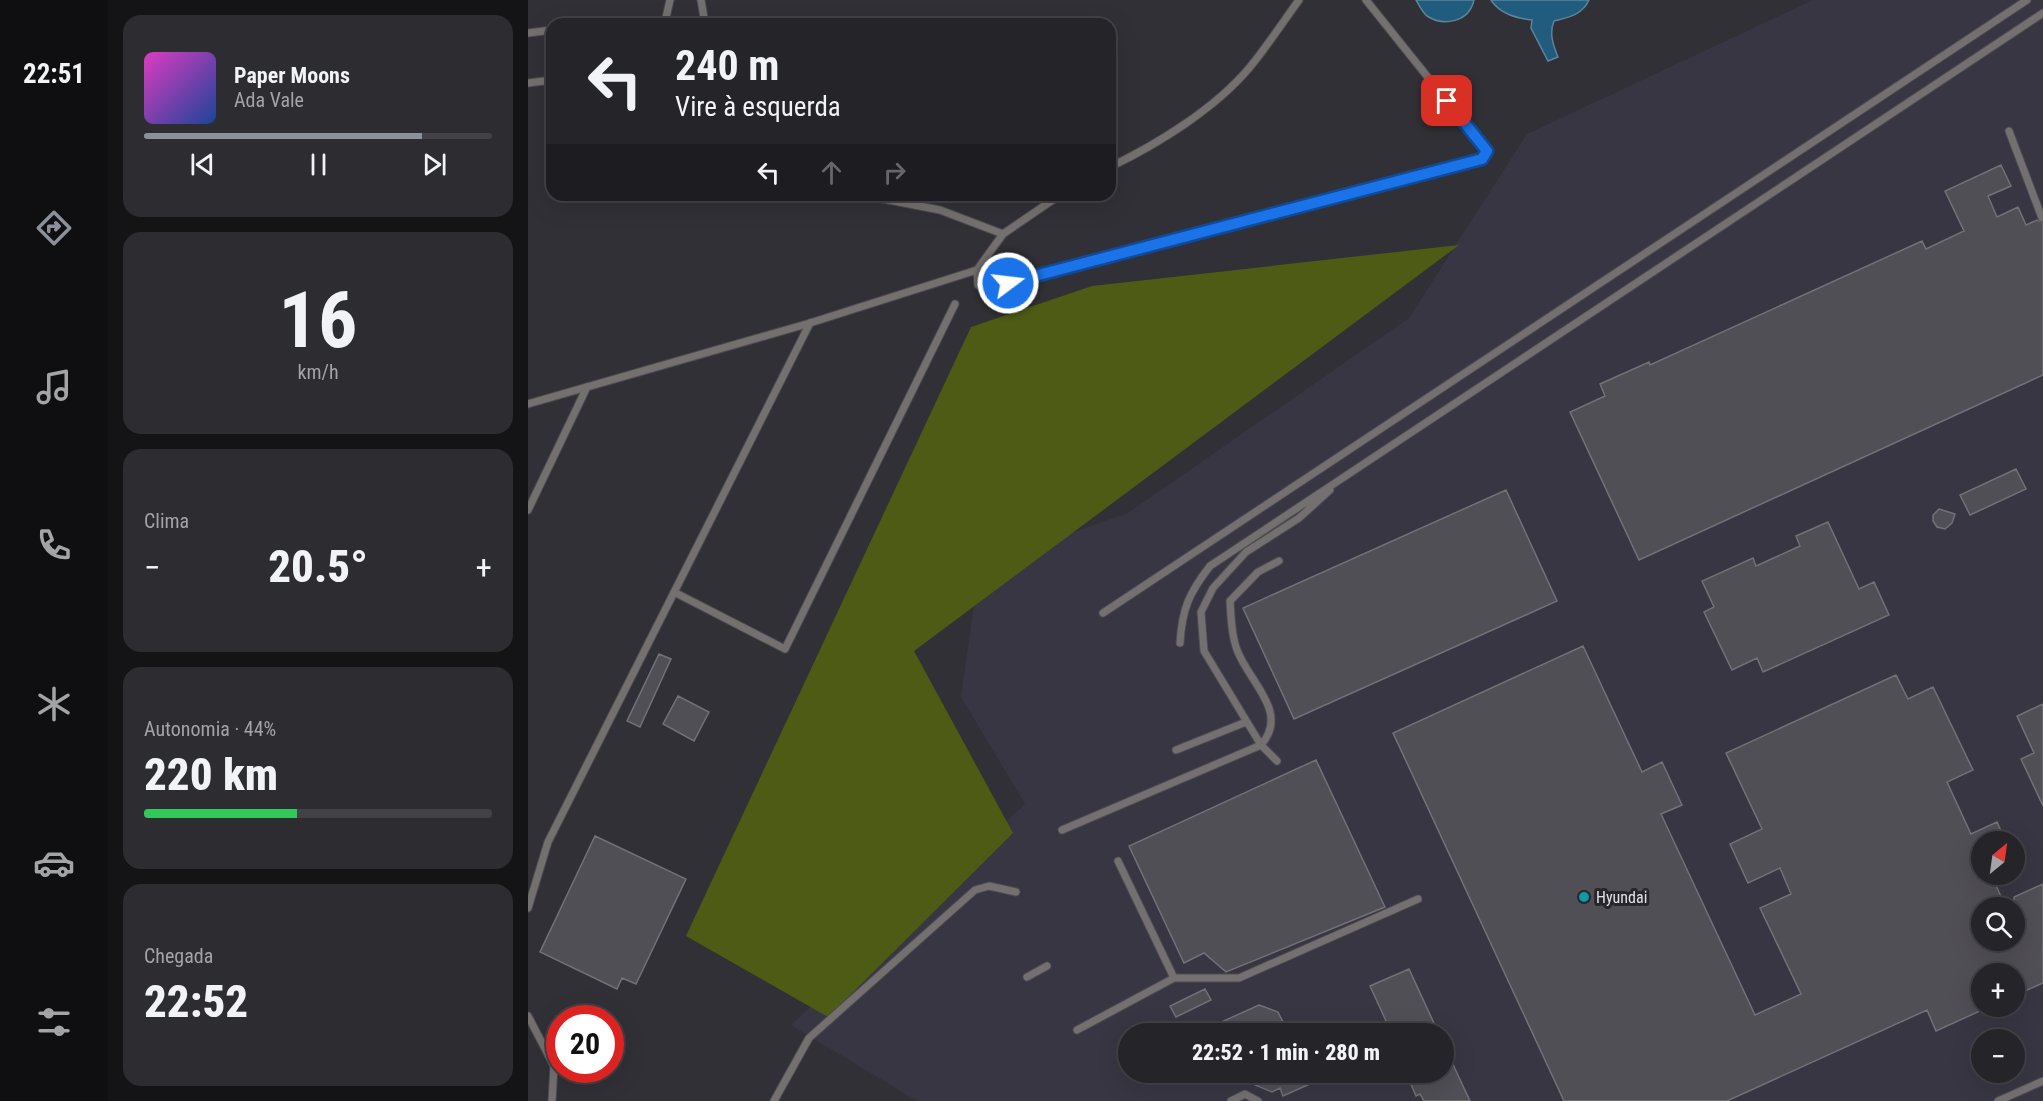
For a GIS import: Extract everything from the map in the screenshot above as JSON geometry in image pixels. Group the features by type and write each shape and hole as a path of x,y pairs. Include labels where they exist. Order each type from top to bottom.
{"lane":[{"path":"666,18 670,0"},
{"path":"701,0 704,18"},
{"path":"1116,164 1138,154 1195,118 1249,68 1299,0"},
{"path":"976,270 978,285 986,288 1482,159 1487,151 1366,0"},
{"path":"1102,614 2027,0"},
{"path":"1180,643 1182,615 1193,588 1210,566 2043,13"},
{"path":"528,33 546,31"},
{"path":"528,83 546,81"},
{"path":"2009,130 2042,218"},
{"path":"894,201 940,210 1003,234"},
{"path":"528,404 810,323 976,270 1003,234 1051,201"},
{"path":"674,592 785,649 955,304"},
{"path":"528,908 548,842 810,323"},
{"path":"528,510 587,387"},
{"path":"1277,761 1261,745 1204,651 1202,612 1213,588 1246,552 1299,518 1338,481"},
{"path":"1062,830 1261,745 1271,734 1273,719 1236,648 1230,601 1258,572 1279,561"},
{"path":"1176,750 1246,722"},
{"path":"1118,861 1174,978"},
{"path":"774,1101 808,1038 975,890 989,886 1016,892"},
{"path":"1077,1030 1174,978 1239,978 1418,899"},
{"path":"1027,977 1047,966"},
{"path":"528,1016 554,1066 552,1101"},
{"path":"1998,1101 2043,1081"},
{"path":"1231,1101 1245,1094 1258,1101"}],"shaded area":[{"path":"1813,0 2043,0 2043,1101 917,1101 791,1025 1025,804 961,697 974,606 1042,543 1128,513 1409,318 1527,134"}],"green space":[{"path":"1459,245 914,651 1013,833 828,1017 686,936 971,327 1092,286"}],"water":[{"path":"1416,0 1474,0 1467,13 1461,18 1448,22 1427,16"},
{"path":"1491,0 1589,0 1579,12 1554,21 1553,44 1558,57 1548,61 1531,28 1532,20 1509,15"}],"building":[{"path":"2001,165 2011,186 1988,196 1997,217 2018,207 2026,225 2037,220 2043,223 2043,375 1639,560 1570,412 1605,396 1600,384 1649,362 1650,365 1922,241 1926,249 1964,231 1945,191"},
{"path":"2016,469 2026,489 1970,515 1960,495"},
{"path":"1506,490 1557,601 1294,719 1243,608"},
{"path":"1939,509 1955,514 1952,523 1945,529 1937,527 1933,521 1933,515"},
{"path":"1828,522 1859,589 1874,582 1889,615 1763,672 1757,658 1732,670 1704,612 1714,607 1702,581 1753,558 1756,566 1800,546 1796,536"},
{"path":"1583,646 1642,772 1662,762 1682,805 1661,814 1755,1015 1801,994 1760,908 1791,894 1780,868 1748,883 1730,844 1762,829 1726,753 1896,675 1908,699 1933,687 1973,770 1947,782 1971,834 1971,885 1996,885 2001,897 1971,897 1971,951 2025,951 2025,897 2014,897 2043,884 2043,983 2025,991 2025,963 1971,963 1971,1015 1936,1031 1927,1010 1727,1101 1564,1101 1393,733"},
{"path":"659,654 671,659 640,727 627,721"},
{"path":"678,696 709,712 694,741 663,724"},
{"path":"2043,704 2043,806 2021,759 2034,753 2017,716"},
{"path":"1316,760 1385,907 1226,972 1204,953 1184,963 1129,846"},
{"path":"1997,822 2001,831 1978,831"},
{"path":"595,836 686,879 636,984 622,978 617,989 540,952"},
{"path":"1409,969 1434,1023 1387,1023 1370,986"},
{"path":"1205,989 1211,1000 1176,1017 1170,1006"},
{"path":"1259,1005 1278,1012 1284,1023 1219,1023"},
{"path":"1454,1067 1470,1101 1424,1101 1420,1094 1416,1096 1410,1083 1454,1083"},
{"path":"1250,1083 1312,1083 1283,1096 1280,1088 1272,1092"}],"place":[{"name":"Hyundai","path":"1584,897"}],"route":[{"path":"1008,283 1482,159 1487,151 1447,101"}]}
